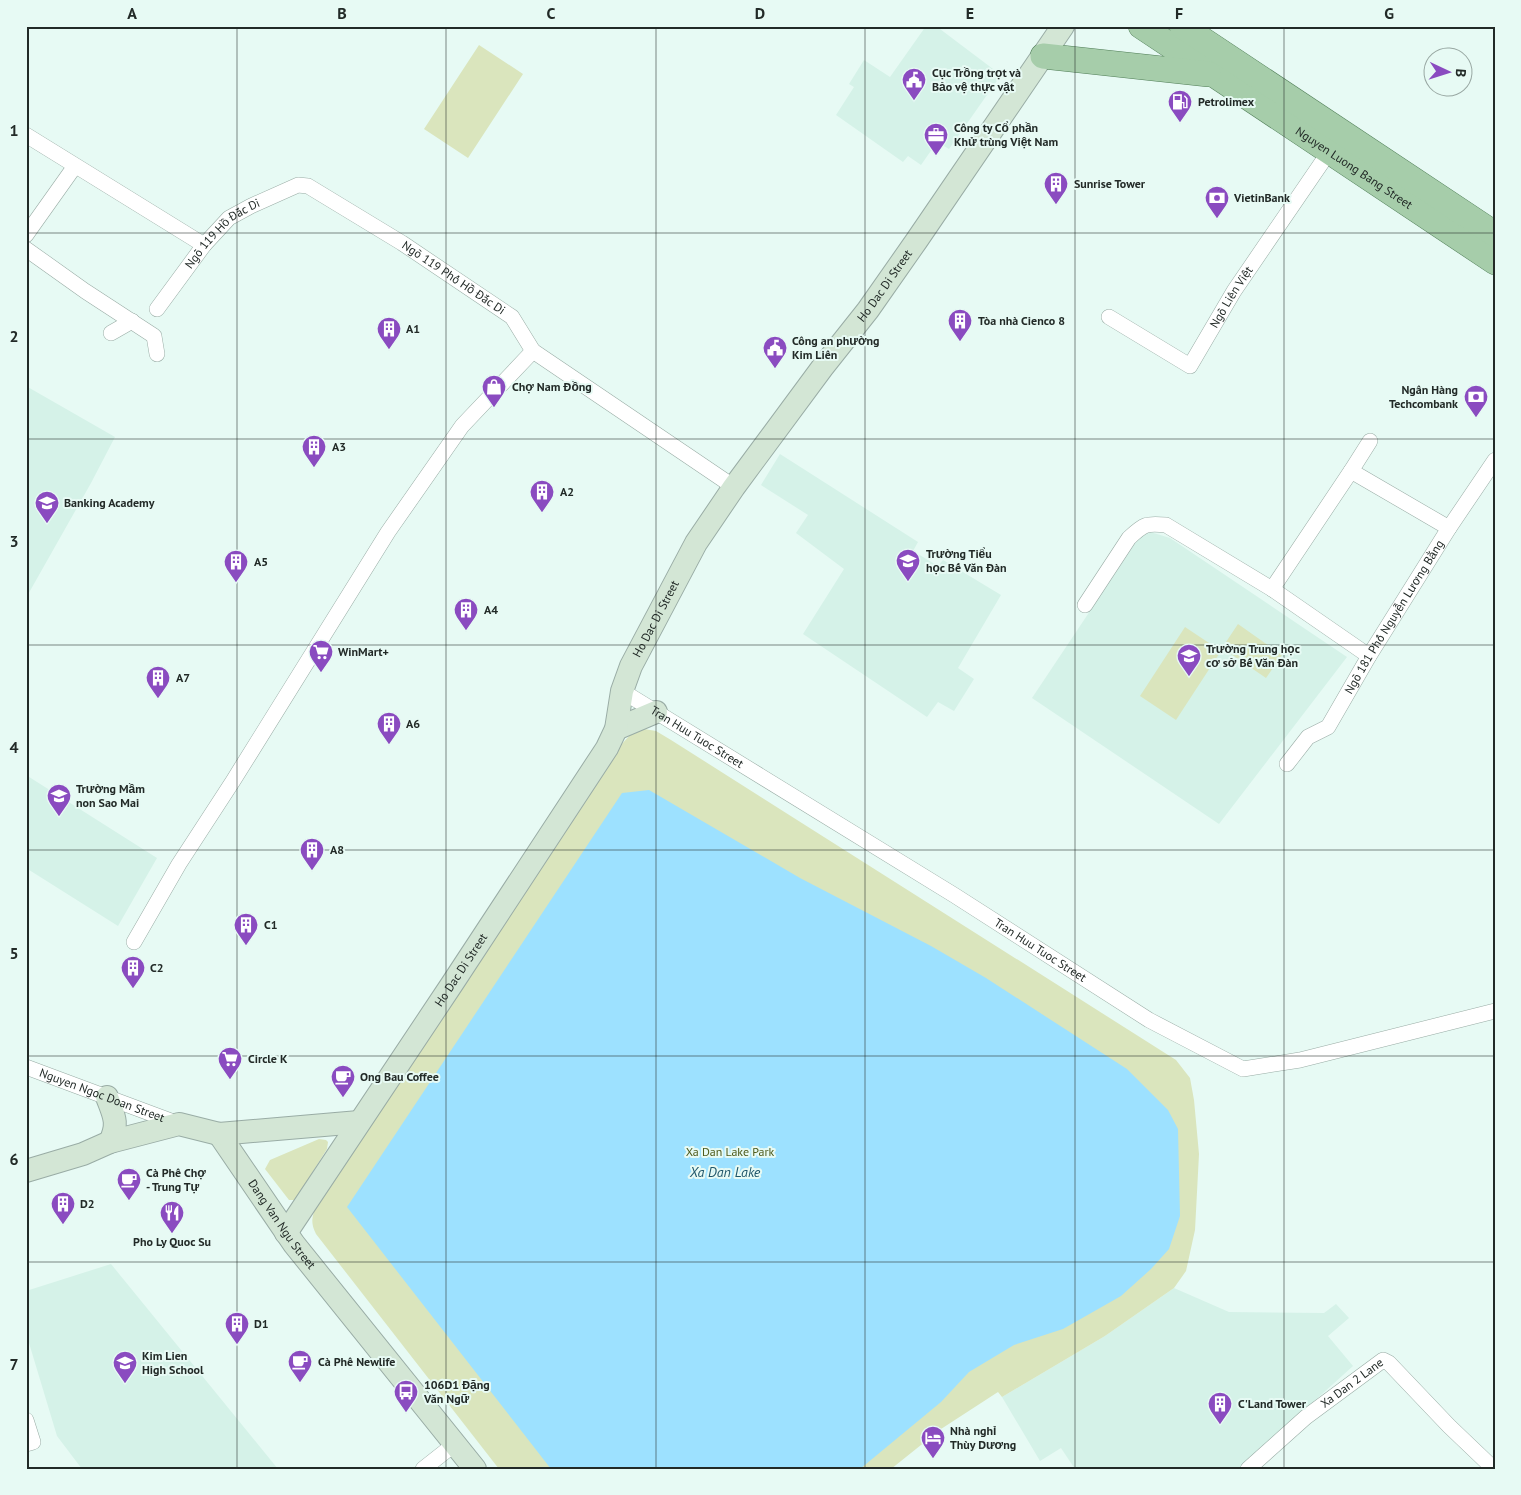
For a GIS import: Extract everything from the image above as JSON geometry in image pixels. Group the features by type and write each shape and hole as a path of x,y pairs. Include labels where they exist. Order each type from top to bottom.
{"main road":[{"name":"Nguyen Luong Bang Street","path":"1140,26 1495,262"},
{"name":"Nguyen Luong Bang Street","path":"1182,26 1495,234"},
{"path":"1043,56 1214,75"}],"street":[{"name":"Ho Dac Di Street","path":"286,1232 607,748 616,729 622,691 631,666 687,560 734,487 868,310 918,240 1063,26"},
{"path":"26,135 204,245"},
{"name":"Ngõ Liên Việt","path":"1109,317 1190,366 1234,290 1329,152"},
{"path":"26,235 74,166"},
{"name":"Ngõ 119 Hồ Đắc Di","path":"157,309 204,245 229,218 298,185 308,186"},
{"name":"Ngõ 119 Phố Hồ Đắc Di","path":"308,186 402,243 512,317 533,351 734,487"},
{"path":"26,249 154,336 157,354"},
{"path":"110,333 132,321"},
{"path":"134,942 179,864 228,789 388,532 462,426 533,351"},
{"path":"1272,589 1370,441"},
{"name":"Ngõ 181 Phố Nguyễn Lương Bằng","path":"1287,764 1308,737 1328,727 1369,656 1449,528 1495,460"},
{"path":"1351,471 1449,528"},
{"path":"1085,605 1129,538 1149,523 1166,525 1272,589 1369,656"},
{"name":"Tran Huu Tuoc Street","path":"622,691 946,890 1149,1020 1243,1069 1300,1060 1495,1011"},
{"path":"616,729 656,712"},
{"name":"Nguyen Ngoc Doan Street","path":"26,1067 90,1089 179,1124"},
{"path":"107,1097 114,1115 115,1131 110,1142"},
{"path":"26,1171 83,1154 110,1142 179,1124 219,1134 359,1122"},
{"name":"Dang Van Ngu Street","path":"219,1134 294,1244 475,1469"},
{"name":"Xa Dan 2 Lane","path":"1248,1469 1306,1418 1383,1360 1389,1363 1449,1426 1494,1469"},
{"path":"26,1420 33,1442 26,1444"},
{"path":"423,1469 456,1443"}],"shaded area":[{"name":"Cục Trồng trọt và Bảo vệ thực vật","path":"926,26 936,26 1001,75 949,149 937,142 921,165 908,156 903,162 836,115 854,87 849,84 864,60 890,77"},
{"name":"Banking Academy","path":"26,386 115,437 26,598"},
{"name":"Trường Tiểu học Bế Văn Đàn","path":"780,454 918,542 913,551 938,566 943,560 1001,595 958,668 974,679 954,711 938,702 927,717 803,634 844,569 796,533 808,515 761,485"},
{"name":"Trường Trung học cơ sở Bế Văn Đàn","path":"1144,530 1170,538 1347,657 1219,824 1032,698"},
{"name":"Trường Mầm non Sao Mai","path":"26,775 157,858 118,926 26,868"},
{"name":"Kim Lien High School","path":"111,1264 278,1469 82,1469 57,1436 26,1333 26,1291"},
{"path":"1174,1288 1229,1312 1324,1313 1336,1304 1349,1318 1328,1336 1353,1366 1239,1469 1075,1469 1061,1448 1040,1461 1002,1397 1105,1336"}],"green space":[{"path":"479,45 523,74 468,158 424,129"},
{"path":"1238,624 1282,655 1266,678 1222,648"},
{"path":"1185,627 1221,651 1176,720 1140,696"},
{"name":"Xa Dan Lake","path":"644,729 656,731 671,740 1176,1060 1190,1078 1199,1154 1195,1230 1186,1271 1174,1288 1105,1336 1002,1397 998,1392 941,1429 891,1469 499,1469 314,1230 312,1219 317,1204 619,747 631,734"},
{"path":"319,1139 328,1142 327,1149 295,1200 289,1200 265,1169 270,1160"}],"water":[{"name":"Xa Dan Lake","path":"649,790 800,878 931,946 986,978 1127,1069 1168,1110 1178,1129 1180,1216 1169,1249 1151,1269 1121,1296 1063,1329 1014,1345 969,1372 941,1402 860,1469 551,1469 347,1207 622,793"}],"place":[{"name":"Cục Trồng trọt và Bảo vệ thực vật","path":"914,101"},
{"name":"Petrolimex","path":"1180,123"},
{"name":"Công ty Cổ phần Khử trùng Việt Nam","path":"936,156"},
{"name":"Sunrise Tower","path":"1056,205"},
{"name":"VietinBank","path":"1217,219"},
{"name":"Tòa nhà Cienco 8","path":"960,342"},
{"name":"A1","path":"389,350"},
{"name":"Công an phường Kim Liên","path":"775,369"},
{"name":"Chợ Nam Đồng","path":"494,408"},
{"name":"Ngân Hàng Techcombank","path":"1476,418"},
{"name":"A3","path":"314,468"},
{"name":"A2","path":"542,513"},
{"name":"Banking Academy","path":"47,524"},
{"name":"Trường Tiểu học Bế Văn Đàn","path":"908,582"},
{"name":"A5","path":"236,583"},
{"name":"A4","path":"466,631"},
{"name":"WinMart+","path":"321,673"},
{"name":"Trường Trung học cơ sở Bế Văn Đàn","path":"1189,677"},
{"name":"A7","path":"158,699"},
{"name":"A6","path":"389,745"},
{"name":"Trường Mầm non Sao Mai","path":"59,817"},
{"name":"A8","path":"312,871"},
{"name":"C1","path":"246,946"},
{"name":"C2","path":"133,989"},
{"name":"Circle K","path":"230,1080"},
{"name":"Ong Bau Coffee","path":"343,1098"},
{"name":"Cà Phê Chợ - Trung Tự","path":"129,1201"},
{"name":"D2","path":"63,1225"},
{"name":"Pho Ly Quoc Su","path":"172,1234"},
{"name":"D1","path":"237,1345"},
{"name":"Cà Phê Newlife","path":"300,1383"},
{"name":"Kim Lien High School","path":"125,1384"},
{"name":"106D1 Đặng Văn Ngữ","path":"406,1413"},
{"name":"C'Land Tower","path":"1220,1425"},
{"name":"Nhà nghỉ Thùy Dương","path":"933,1459"}],"park label":[{"name":"Xa Dan Lake Park","path":"730,1152"}]}
